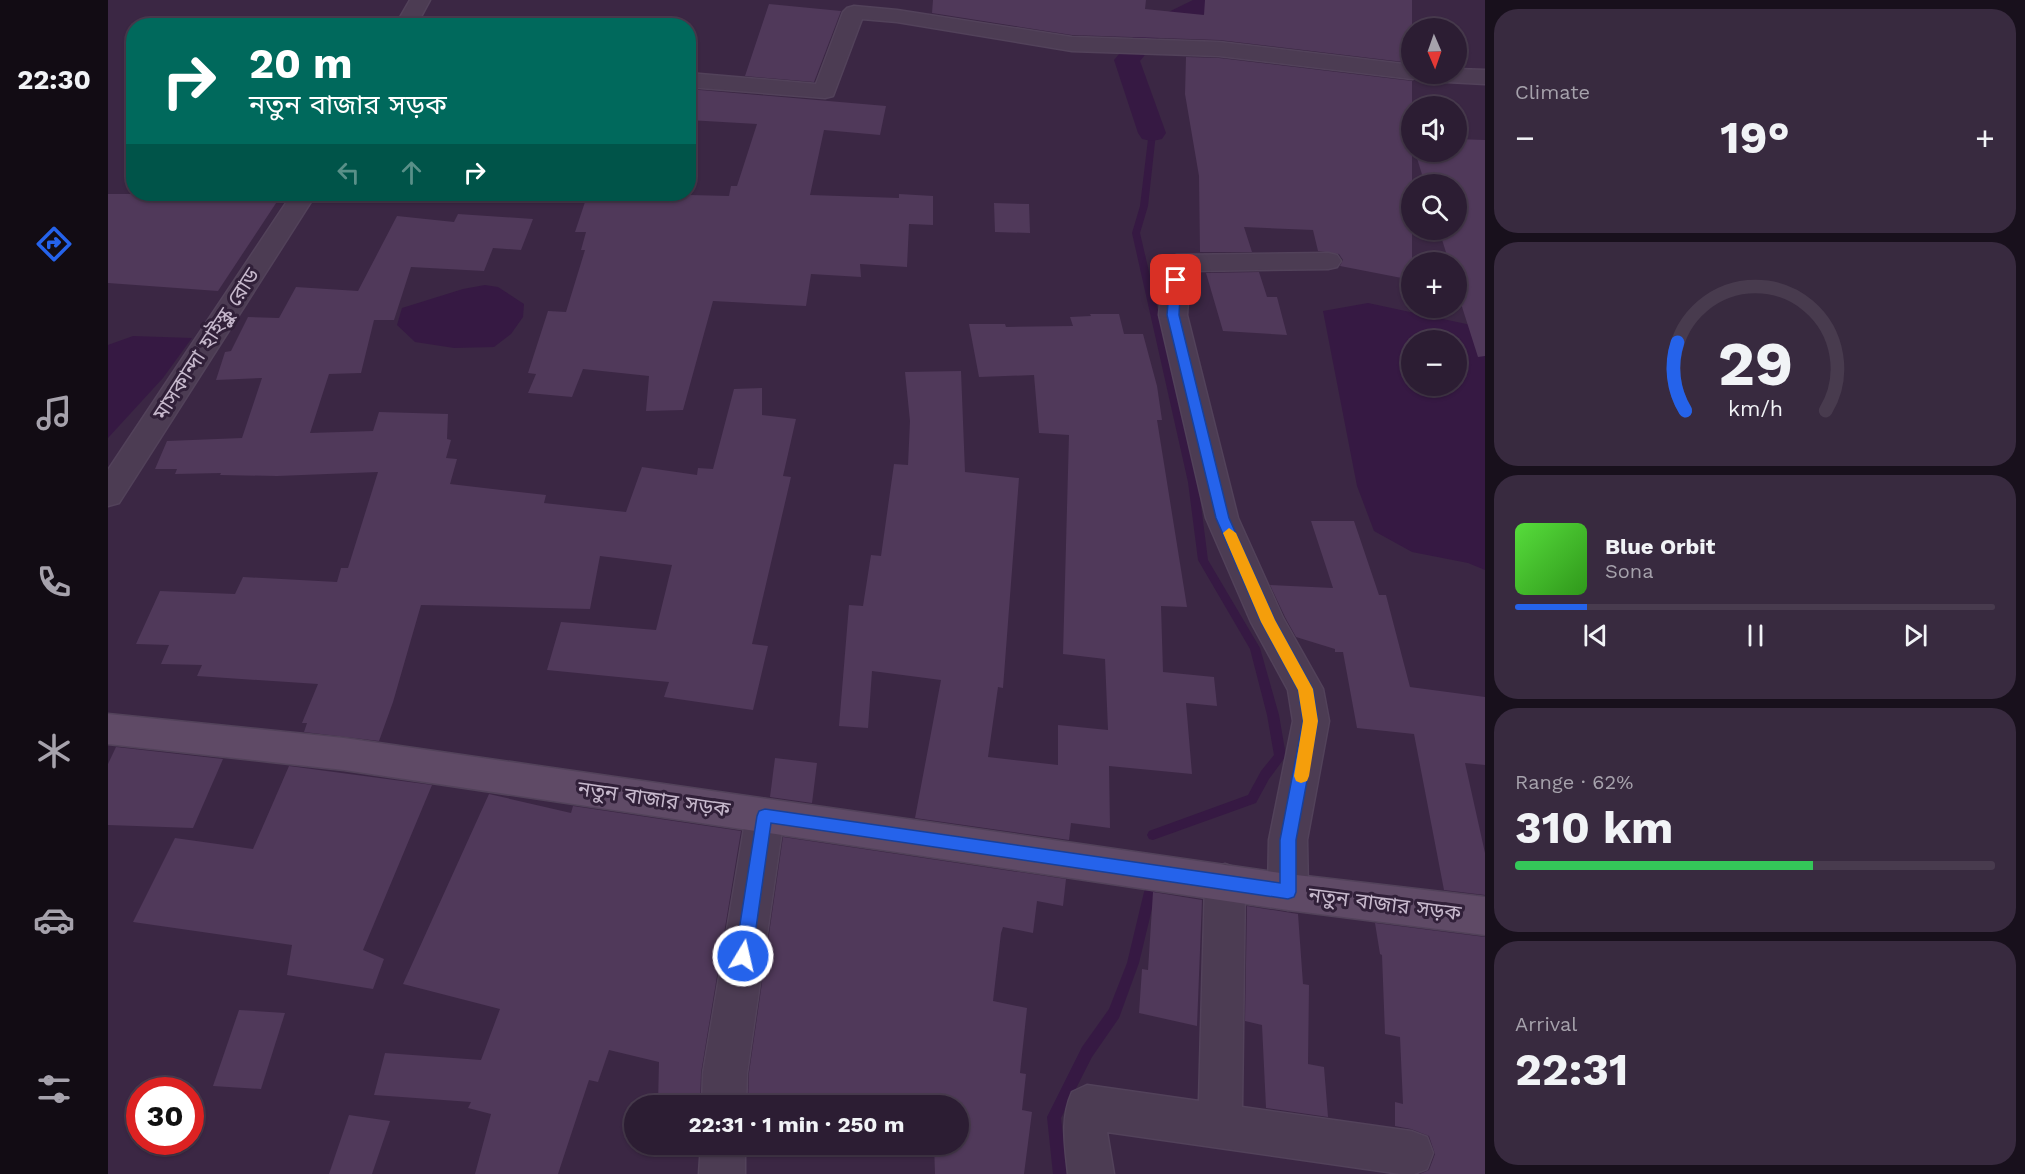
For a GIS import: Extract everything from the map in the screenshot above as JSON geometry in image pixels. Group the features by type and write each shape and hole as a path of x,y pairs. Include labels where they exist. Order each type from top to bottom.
{"street":[{"path":"410,18 420,0"},
{"path":"696,81 825,91 854,12 897,16 1072,44 1219,49 1401,71"},
{"path":"1467,76 1485,77"},
{"name":"মাসকান্দা হাইস্কুল রোড","path":"108,495 299,201"},
{"path":"1288,892 1288,840 1311,721 1305,689 1268,622 1222,518 1173,315 1177,263 1328,261"},
{"name":"নতুন বাজার সড়ক","path":"108,729 344,754 1288,892 1485,916"},
{"path":"724,1095 725,1073 765,816"},
{"path":"1220,1127 1225,882"},
{"path":"1091,1174 1085,1131 1087,1107 1411,1153"},
{"path":"722,1174 723,1155"}],"shaded area":[{"path":"485,285 498,287 524,304 523,317 511,334 494,347 454,348 415,342 397,325 402,308 463,289"},
{"path":"1368,303 1401,310 1401,318 1438,318 1485,328 1485,570 1468,563 1412,552 1374,531 1357,486 1323,311"},
{"path":"133,336 192,338 163,378 108,438 108,345"}],"building":[{"path":"933,0 1146,0 1145,9 1204,15 1205,0 1412,0 1412,18 1401,18 1401,62 1219,40 1072,35 932,13"},
{"path":"769,4 841,11 814,82 745,76"},
{"path":"1186,57 1219,58 1401,80 1401,84 1412,84 1412,96 1401,96 1401,162 1412,162 1412,174 1401,174 1401,240 1412,240 1412,252 1401,252 1401,278 1340,266 1343,260 1339,254 1318,251 1313,230 1244,227 1252,252 1200,252 1199,176 1185,94"},
{"path":"696,90 886,106 880,135 824,130 810,195 899,198 899,194 933,196 933,225 909,224 907,267 860,264 861,277 811,274 806,306 713,301 683,410 646,411 649,376 583,369 572,397 528,393 536,374 528,373 548,311 566,312 585,250 581,250 586,232 575,232 585,201 696,201 696,195 729,196 731,186 737,186 757,124 696,120"},
{"path":"1467,139 1485,140 1485,356 1478,357 1466,318 1467,252 1446,252 1442,240 1467,240 1467,174 1422,174 1418,162 1467,162"},
{"path":"108,194 126,194 126,201 277,201 218,291 108,283"},
{"path":"994,203 1029,204 1030,233 995,232"},
{"path":"458,214 533,219 521,250 493,248 484,271 411,267 394,320 374,320 361,373 329,374 310,433 373,431 379,412 448,414 447,439 451,440 446,458 457,459 450,484 546,495 544,503 626,512 642,467 697,475 698,468 713,469 734,389 762,388 762,415 796,419 783,476 791,477 752,644 768,646 753,710 664,697 669,682 547,670 561,622 656,630 672,565 600,556 590,609 421,605 393,702 379,741 304,732 307,723 302,723 318,684 197,676 202,665 161,664 169,645 136,644 160,591 235,594 243,577 337,582 341,568 348,568 378,472 277,476 220,475 221,473 175,474 177,469 155,469 167,441 242,438 262,378 216,380 225,352 231,351 248,317 279,318 296,287 358,291 397,216 454,222"},
{"path":"1259,272 1267,297 1277,297 1287,335 1223,331 1206,273"},
{"path":"1090,314 1119,314 1124,334 1143,334 1157,386 1162,420 1157,420 1187,607 1161,606 1163,672 1214,677 1217,706 1186,703 1192,774 1109,766 1110,828 1071,823 1069,840 915,818 941,680 872,671 868,728 839,726 849,605 863,606 871,555 881,556 894,464 908,465 910,421 905,372 961,371 965,472 1019,478 1003,688 998,687 988,757 1058,765 1058,725 1108,730 1105,659 1063,654 1069,435 1039,433 1034,375 979,377 969,324 1005,324 1006,327 1073,326 1070,317 1091,316"},
{"path":"1311,521 1354,521 1379,595 1386,595 1410,687 1485,697 1485,765 1465,763 1485,853 1485,895 1444,890 1414,734 1357,728 1343,652 1335,652 1335,649 1296,637 1270,585 1333,588"},
{"path":"116,747 223,759 193,828 108,825 108,764"},
{"path":"775,758 817,763 812,803 770,797"},
{"path":"289,766 432,785 363,950 384,959 373,989 287,975 292,945 133,922 175,838 253,849"},
{"path":"489,794 571,813 573,806 741,831 701,1073 700,1095 658,1095 659,1062 609,1050 598,1082 589,1080 558,1174 475,1174 491,1114 468,1108 471,1102 374,1095 385,1053 481,1060 500,1009 403,984"},
{"path":"783,837 1066,879 1063,906 1037,901 1033,933 1003,927 1001,933 993,1001 1027,1008 1020,1073 1026,1074 1022,1110 1032,1112 1024,1174 935,1174 934,1155 969,1155 969,1095 748,1095 749,1073"},
{"path":"1153,892 1202,900 1197,1026 1139,1013 1142,969 1148,970"},
{"path":"1247,906 1298,914 1303,984 1309,985 1308,1064 1324,1067 1328,1117 1266,1108 1262,1025 1245,1021"},
{"path":"1375,923 1485,937 1485,1174 1420,1174 1429,1170 1435,1154 1429,1136 1395,1126 1395,1102 1403,1104 1400,1037 1385,1034 1382,955"},
{"path":"239,1010 285,1013 261,1089 213,1086"},
{"path":"349,1115 390,1121 372,1174 329,1174"}],"waterway":[{"path":"1152,133 1127,60 1153,29 1200,7 1206,0"},
{"path":"1152,133 1144,206 1136,233 1193,482 1203,560 1255,648 1273,715 1280,756 1265,775 1252,799 1153,835"},
{"path":"1060,1174 1054,1117 1087,1052 1114,1013 1133,963 1150,892"}],"slow traffic":[{"path":"1229,533 1268,622 1305,689 1311,721 1301,776"}],"route":[{"path":"743,956 765,816 1288,892 1288,840 1311,721 1305,689 1268,622 1222,518 1173,315 1176,280"}]}
